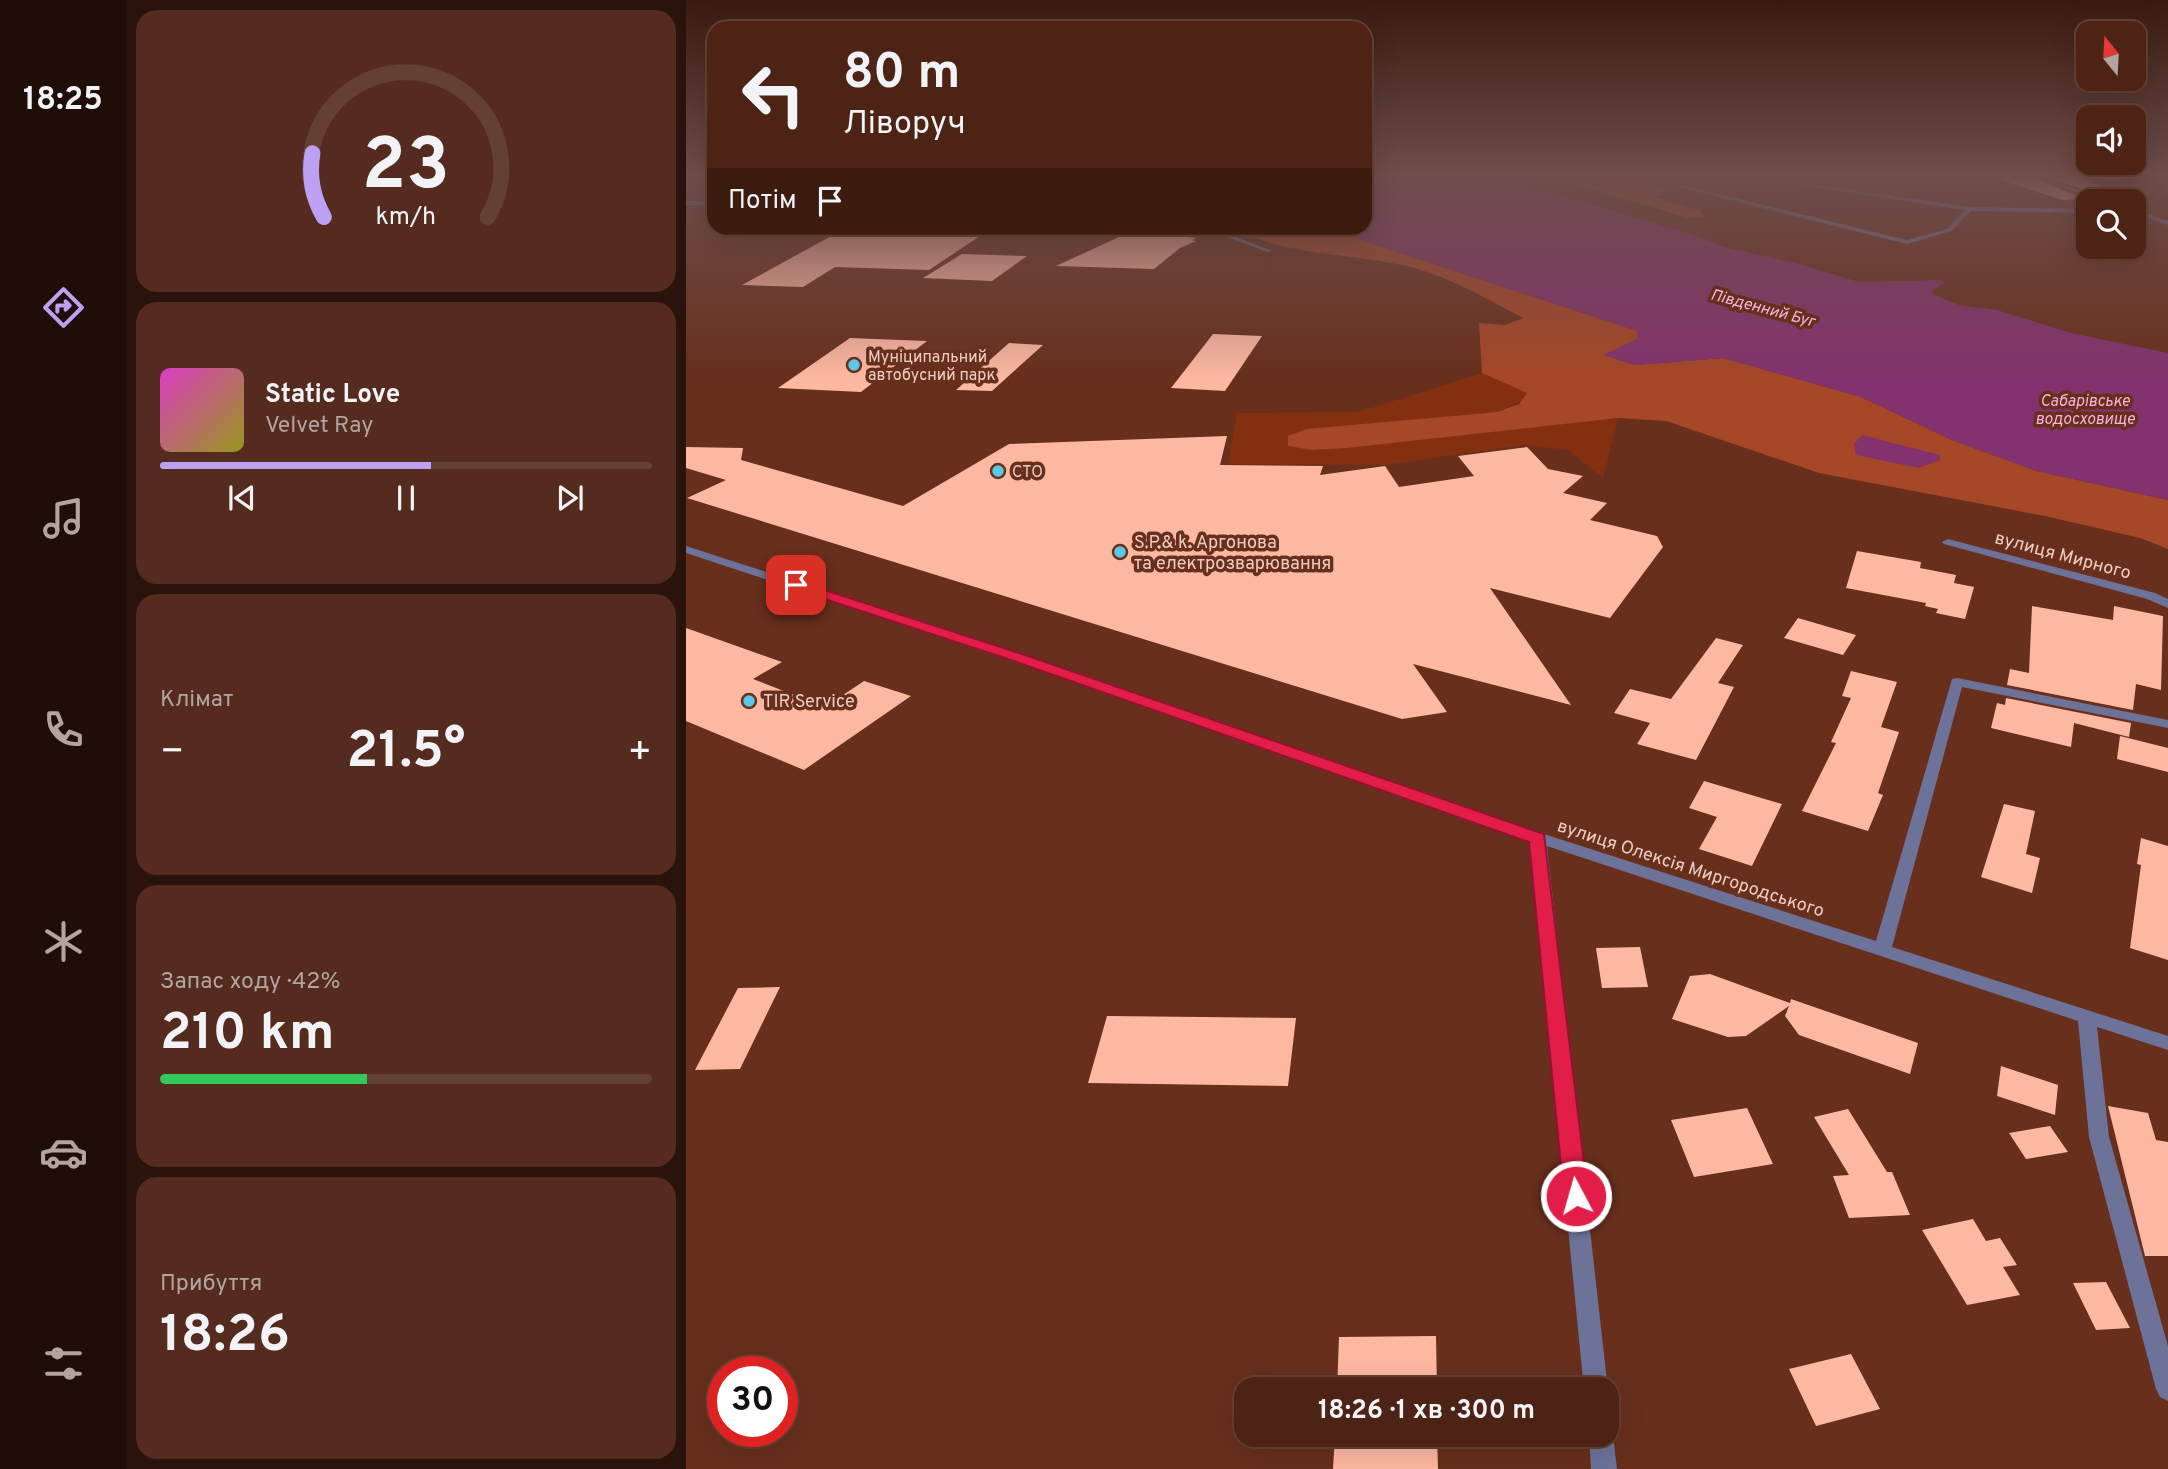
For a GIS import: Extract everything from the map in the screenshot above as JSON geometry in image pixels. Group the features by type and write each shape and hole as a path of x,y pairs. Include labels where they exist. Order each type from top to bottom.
{"street":[{"path":"1249,244 1269,251"},
{"name":"вулиця Мирного","path":"1948,542 2151,596 2168,604"},
{"name":"вулиця Олексія Миргородського","path":"686,549 1019,658 1538,838 2168,1043"},
{"path":"1882,950 1957,682 2168,724"},
{"path":"1538,838 1595,1377"},
{"path":"2087,1016 2099,1137 2168,1389"},
{"path":"1602,1447 1604,1469"}],"shaded area":[{"path":"1274,244 1372,244 1638,331 1637,339 1604,355 1635,365 1723,358 1861,397 1952,440 2037,471 2168,500 2168,549 2140,538 2045,516 1819,473 1666,421 1618,418 1347,448 1312,450 1288,446 1288,436 1306,429 1497,412 1519,404 1527,393 1482,373 1479,323 1505,325 1524,318 1466,288 1421,270"},
{"path":"1482,373 1527,393 1525,399 1497,412 1307,429 1312,450 1618,418 1603,478 1568,450 1524,445 1384,465 1228,464 1237,413 1358,412"}],"water":[{"name":"Сабарівське водосховище","path":"1372,244 1716,244 1859,282 1941,280 1945,283 1933,290 1932,294 1959,305 1997,310 2071,333 2168,353 2168,500 2037,471 1952,440 1861,397 1723,358 1635,365 1603,355 1637,339 1638,331"},
{"path":"1862,435 1940,455 1940,460 1919,468 1856,455 1854,444"}],"building":[{"path":"818,244 969,244 929,270 835,267 803,287 742,285"},
{"path":"1105,244 1190,244 1180,248 1154,269 1056,266"},
{"path":"962,254 1027,256 992,281 923,278"},
{"path":"1213,334 1262,336 1225,391 1171,388"},
{"name":"Муніципальний автобусний парк","path":"850,338 927,341 861,392 778,388"},
{"path":"1009,343 1043,345 992,391 956,390"},
{"path":"1227,436 1220,465 1323,466 1320,475 1385,466 1399,487 1474,476 1458,456 1527,447 1548,469 1583,476 1563,493 1607,503 1590,520 1657,536 1663,547 1610,618 1490,588 1571,705 1413,664 1447,712 1402,719 687,498 726,480 686,468 686,447 743,448 741,460 903,506 1009,444"},
{"path":"1857,551 1921,562 1920,568 1956,575 1954,583 1974,587 1965,619 1936,613 1938,609 1925,606 1926,603 1846,588"},
{"path":"2032,606 2113,620 2114,606 2163,616 2161,690 2136,684 2133,710 2007,685 2010,669 2029,673"},
{"path":"1798,618 1856,635 1843,655 1784,638"},
{"name":"TIR Service","path":"686,628 782,662 753,679 825,707 864,681 911,696 804,770 686,721"},
{"path":"1716,638 1743,645 1718,683 1734,687 1696,760 1637,744 1650,723 1614,713 1630,689 1671,699"},
{"path":"1851,671 1897,682 1881,727 1899,732 1878,793 1883,795 1868,831 1802,811 1836,743 1831,742 1851,698 1842,696"},
{"path":"2006,698 2131,723 2129,737 2074,723 2071,747 1991,728 1997,703 2005,705"},
{"path":"2120,736 2168,748 2168,772 2117,759"},
{"path":"1704,781 1782,804 1752,866 1699,849 1717,817 1689,808"},
{"path":"2004,804 2035,811 2026,854 2040,858 2032,893 1981,877"},
{"path":"2141,838 2168,846 2168,960 2130,948 2141,865 2137,864"},
{"path":"1640,947 1648,987 1602,988 1596,948"},
{"path":"1710,974 1790,1003 1791,999 1918,1043 1910,1074 1799,1035 1785,1016 1789,1006 1746,1036 1728,1037 1672,1019 1690,976"},
{"path":"780,987 740,1069 695,1070 738,988"},
{"path":"1107,1016 1296,1018 1288,1086 1088,1083"},
{"path":"2001,1066 2058,1085 2055,1115 1997,1096"},
{"path":"2108,1106 2148,1113 2156,1140 2168,1142 2168,1256 2145,1256"},
{"path":"1747,1108 1773,1164 1694,1177 1671,1120"},
{"path":"1848,1109 1887,1172 1892,1172 1910,1215 1849,1218 1833,1176 1849,1175 1814,1117"},
{"path":"2050,1126 2068,1152 2026,1159 2009,1133"},
{"path":"1973,1219 1986,1241 2000,1238 2017,1265 2003,1267 2020,1295 1967,1305 1922,1230"},
{"path":"2106,1282 2130,1328 2096,1330 2073,1283"},
{"path":"1436,1336 1437,1377 1337,1377 1339,1337"},
{"path":"1851,1354 1880,1409 1816,1426 1789,1369"},
{"path":"1334,1447 1437,1447 1438,1469 1333,1469"}],"place":[{"name":"Муніципальний автобусний парк","path":"854,365"},
{"name":"СТО","path":"998,471"},
{"name":"S.P.& k. Аргонова та електрозварювання","path":"1120,552"},
{"name":"TIR Service","path":"749,701"}],"route":[{"path":"796,585 1019,658 1538,838 1576,1196"}],"water label":[{"name":"Південний Буг","path":"1763,307"}]}
